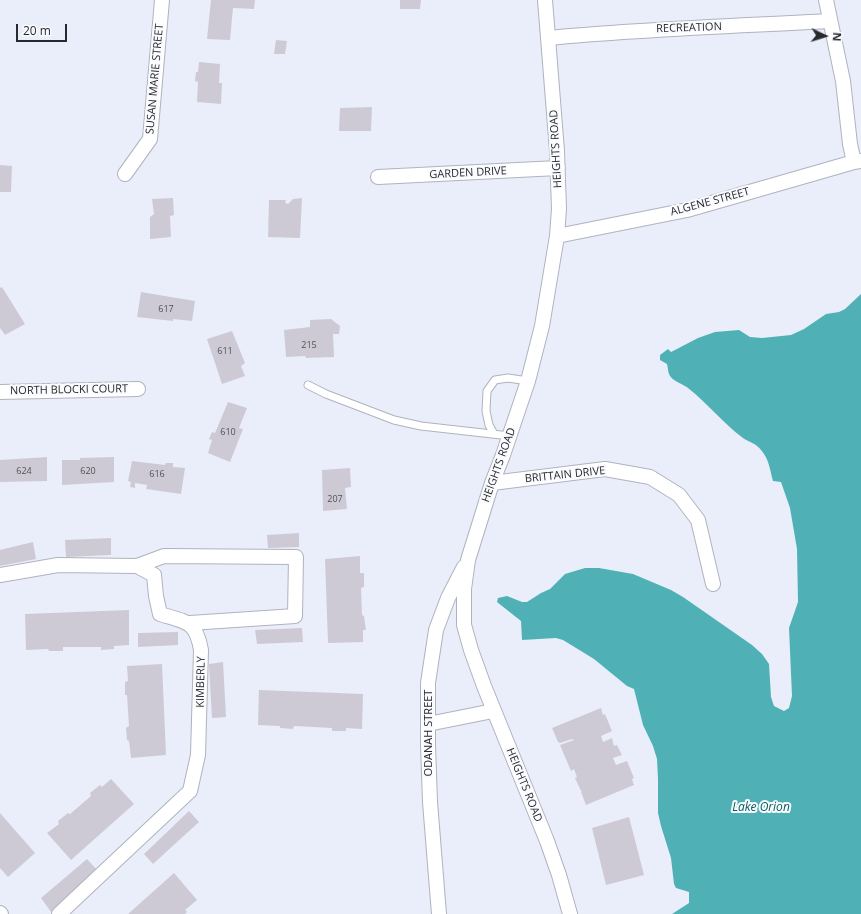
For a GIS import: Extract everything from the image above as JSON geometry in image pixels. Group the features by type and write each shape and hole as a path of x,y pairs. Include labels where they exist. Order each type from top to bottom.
{"street":[{"name":"SUSAN MARIE STREET","path":"125,174 150,139 162,0"},
{"name":"HEIGHTS ROAD","path":"545,0 558,168 559,209 557,236 542,326 528,381 492,484 468,560 464,589 464,625 471,650 493,711 547,841 559,875 570,914"},
{"path":"826,0 843,81 850,144 858,161"},
{"name":"RECREATION","path":"548,38 625,31 830,21"},
{"name":"ALGENE STREET","path":"557,236 687,210 858,161"},
{"name":"GARDEN DRIVE","path":"378,177 558,168"},
{"name":"NORTH BLOCKI COURT","path":"0,392 138,389"},
{"name":"BRITTAIN DRIVE","path":"492,484 605,469 650,478 679,495 698,520 713,584"},
{"path":"0,575 58,565 137,566 164,556 296,557 296,616 190,623 160,614 156,596 154,575 137,566"},
{"name":"ODANAH STREET","path":"439,914 430,802 428,682 436,630 448,598 468,560"},
{"name":"KIMBERLY","path":"59,914 190,791 198,755 201,650 199,637 190,623"},
{"path":"428,724 493,711"}],"lane":[{"path":"494,434 489,425 486,411 487,391 495,380 508,378 528,381"},
{"path":"308,385 326,394 394,420 421,426 510,436"}],"water":[{"name":"Lake Orion","path":"861,294 861,914 672,914 689,903 689,892 676,888 674,884 671,858 658,813 657,759 653,746 643,725 634,689 627,686 594,659 563,640 556,638 522,640 521,621 497,602 498,598 507,596 522,602 527,602 550,589 565,574 585,568 599,568 633,574 671,590 683,597 752,645 762,654 769,664 771,697 774,706 784,711 789,708 792,696 789,628 798,602 797,549 790,508 781,482 773,481 768,461 764,453 759,448 743,438 695,394 671,378 667,364 660,360 660,355 668,349 671,352 698,338 715,332 739,330 750,337 762,338 791,335 804,329 826,314 839,312 845,309"}],"building":[{"path":"211,0 255,0 254,9 233,8 230,40 207,39"},
{"path":"400,0 421,0 420,9 400,9"},
{"path":"276,40 287,41 285,54 274,54"},
{"path":"199,62 220,64 219,83 222,83 221,104 197,102 198,82 195,81"},
{"path":"372,107 371,131 339,131 340,108"},
{"path":"0,165 12,166 11,192 0,192"},
{"path":"173,198 174,215 170,216 171,237 150,239 150,217 154,214 152,199"},
{"path":"302,198 300,238 268,237 269,200 286,200 285,203 288,204 293,199"},
{"path":"2,287 25,324 5,335 0,328 0,288"},
{"path":"141,292 195,301 192,321 173,319 173,321 137,317"},
{"path":"331,319 340,326 339,334 333,334 334,357 286,357 284,330 310,327 310,320"},
{"path":"232,331 245,363 241,366 245,376 222,384 207,339"},
{"path":"228,402 247,408 239,428 243,429 230,462 208,453 212,440 209,439 212,432 215,433"},
{"path":"47,457 47,481 0,482 0,460"},
{"path":"114,457 114,482 62,485 62,460"},
{"path":"132,461 165,465 166,463 173,463 173,467 185,468 181,494 146,489 147,485 135,483 135,488 130,487 131,482 128,481"},
{"path":"350,468 351,487 345,488 347,509 323,511 322,470"},
{"path":"299,533 299,547 268,548 267,535"},
{"path":"111,538 111,555 66,557 65,540"},
{"path":"33,542 36,559 0,566 0,550"},
{"path":"360,556 360,573 364,573 364,587 361,588 362,615 364,616 366,630 363,630 363,642 328,643 325,559"},
{"path":"129,610 129,645 114,646 114,649 101,650 101,647 63,647 63,651 49,651 48,649 26,650 25,614"},
{"path":"302,628 303,642 257,644 255,630"},
{"path":"178,632 178,645 138,647 138,633"},
{"path":"223,662 226,717 212,718 209,664"},
{"path":"162,664 166,755 131,758 126,728 129,726 127,695 125,695 125,682 128,681 127,666"},
{"path":"259,690 363,694 362,729 346,728 346,731 332,731 332,728 294,726 293,729 280,728 280,726 258,725"},
{"path":"601,708 603,715 605,714 612,731 601,736 603,742 612,738 614,746 617,745 622,755 613,758 616,765 627,761 634,778 632,779 634,785 586,805 581,792 582,791 575,778 577,777 574,769 571,771 560,745 574,740 572,739 560,743 558,742 552,728"},
{"path":"111,779 134,804 71,860 47,833 59,824 58,821 68,813 70,814 91,796 90,793 100,785 102,787"},
{"path":"189,811 199,822 153,864 144,854"},
{"path":"0,813 35,853 8,877 0,868"},
{"path":"629,817 644,875 606,885 592,828"},
{"path":"87,859 98,871 51,912 41,898"},
{"path":"174,873 197,900 185,910 187,912 185,914 128,914"}]}
